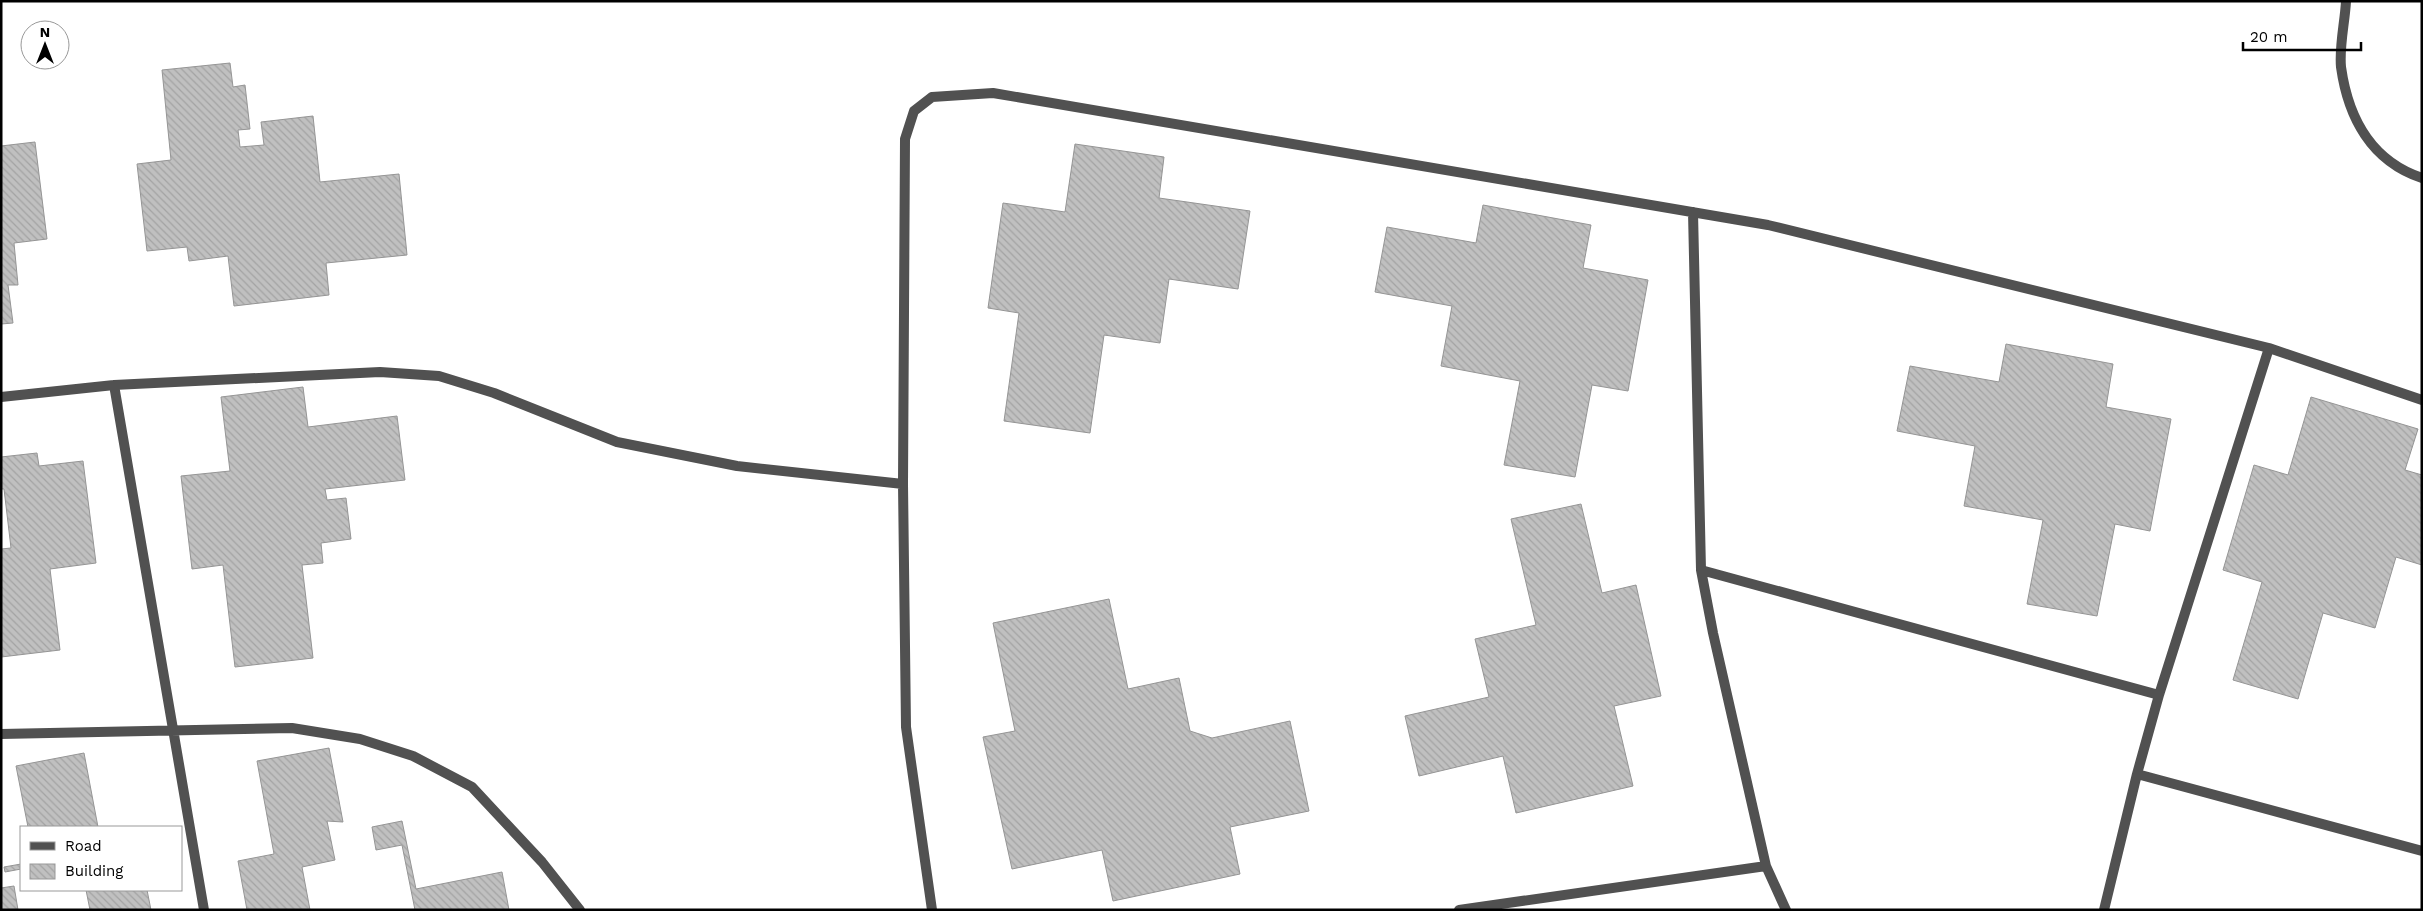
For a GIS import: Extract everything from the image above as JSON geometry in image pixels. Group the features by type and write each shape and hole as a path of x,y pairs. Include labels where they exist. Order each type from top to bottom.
{"street":[{"path":"2346,1 2341,66 2355,122 2380,155 2422,178"},
{"path":"932,910 906,727 903,484 905,139 914,112 932,97 993,93 1768,225 2269,348 2422,400"},
{"path":"1694,212 1701,570 1713,633 1766,866 1786,910"},
{"path":"2104,910 2137,774 2159,695 2269,348"},
{"path":"1,397 114,385 380,372 439,376 494,393 617,442 737,466 903,484"},
{"path":"114,385 204,910"},
{"path":"1701,570 2159,695"},
{"path":"1,734 292,728 360,739 413,756 472,788 542,862 580,910"},
{"path":"2137,774 2422,851"},
{"path":"1459,910 1766,866"}],"building":[{"path":"230,63 233,87 245,85 250,129 238,130 240,147 264,145 261,122 313,116 320,182 399,174 407,255 326,263 329,295 234,306 228,256 189,261 187,247 147,251 137,164 171,160 162,70"},
{"path":"35,142 47,239 14,243 18,285 8,285 13,323 1,324 1,146"},
{"path":"1075,144 1164,157 1159,198 1250,211 1238,289 1169,279 1160,343 1104,335 1090,433 1004,421 1019,313 988,308 1003,203 1065,212"},
{"path":"1483,205 1591,225 1583,268 1648,280 1628,391 1592,385 1575,477 1504,465 1520,381 1441,366 1452,306 1375,292 1387,227 1476,243"},
{"path":"2006,344 2113,364 2106,407 2171,419 2150,531 2115,524 2097,616 2027,604 2043,520 1964,506 1975,446 1897,431 1910,366 1999,382"},
{"path":"303,387 308,427 397,416 405,480 325,489 327,500 346,498 351,539 321,543 323,563 302,565 313,658 235,667 223,565 192,569 181,476 230,471 221,397"},
{"path":"2311,397 2418,429 2405,470 2422,475 2422,565 2396,557 2375,628 2323,613 2298,699 2233,680 2262,582 2223,570 2254,465 2288,475"},
{"path":"37,453 39,466 83,461 96,563 50,569 60,650 1,657 1,549 11,548 4,489 1,489 1,457"},
{"path":"1581,504 1602,593 1636,585 1661,696 1614,706 1633,786 1516,813 1503,756 1419,776 1405,716 1489,697 1475,639 1536,625 1511,519"},
{"path":"1109,599 1128,689 1179,678 1190,731 1212,738 1290,721 1309,811 1230,827 1240,874 1113,901 1102,850 1012,869 983,737 1015,731 993,623"},
{"path":"329,748 343,822 327,821 335,860 302,867 310,910 247,910 238,861 274,854 257,761"},
{"path":"84,753 98,826 28,826 16,766"},
{"path":"402,821 416,889 502,872 509,910 415,910 402,845 376,850 372,827"},
{"path":"20,864 20,869 5,872 4,867"},
{"path":"14,886 18,910 1,910 1,888"},
{"path":"86,891 147,891 151,910 90,910"}]}
